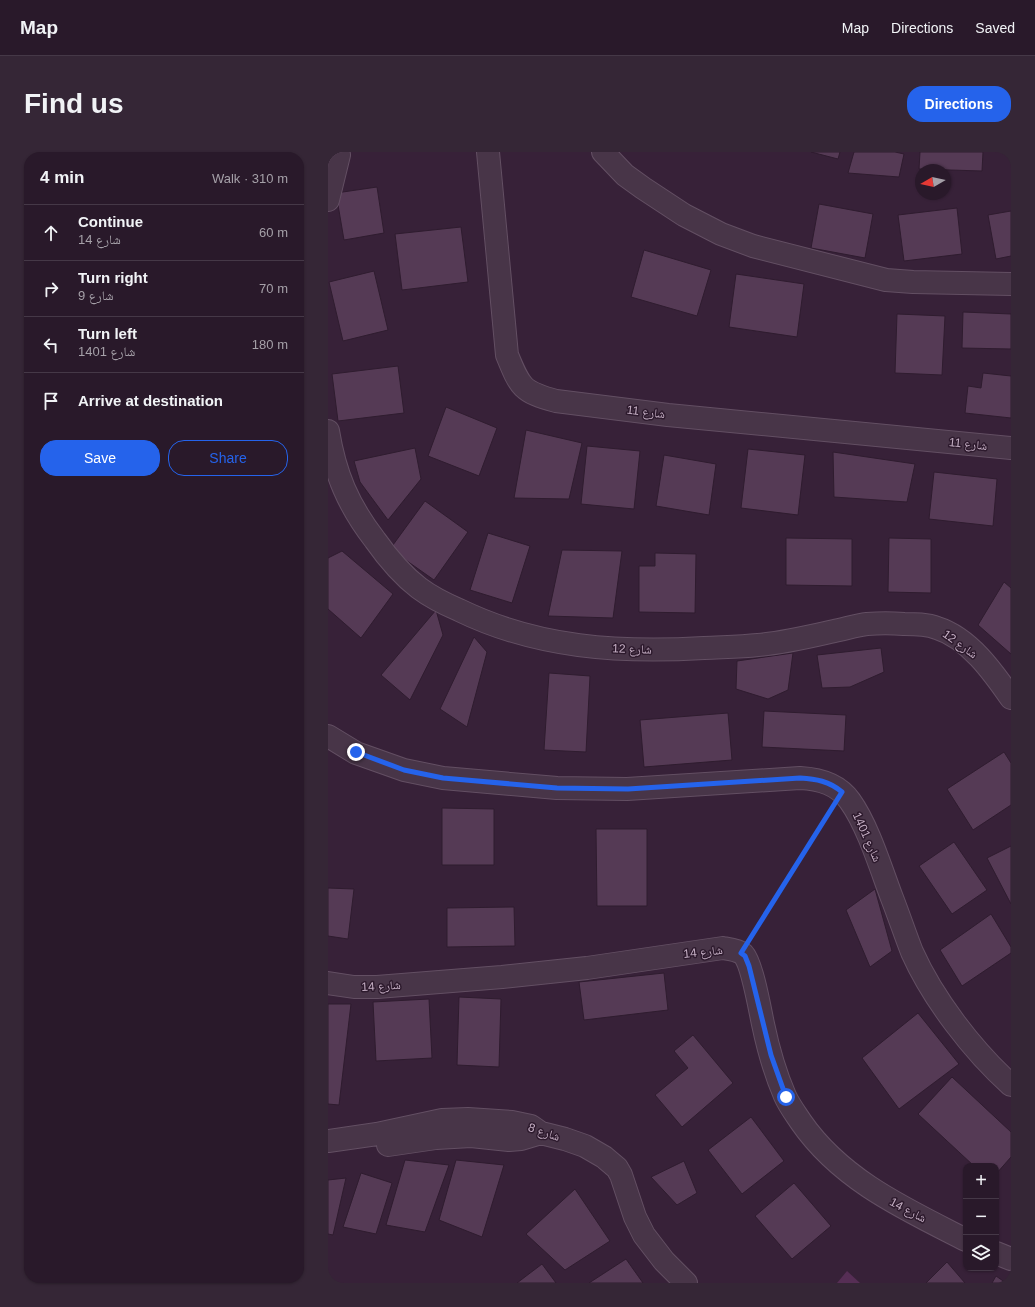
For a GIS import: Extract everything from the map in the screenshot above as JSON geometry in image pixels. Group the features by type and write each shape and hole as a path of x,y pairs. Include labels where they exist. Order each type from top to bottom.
{"street":[{"name":"شارع 11","path":"488,152 507,355 521,384 529,392 538,397 556,401 668,415 1011,448"},
{"path":"603,152 637,184 684,215 721,234 753,246 886,280 1011,284"},
{"path":"328,200 339,155"},
{"name":"شارع 12","path":"328,431 334,459 349,502 378,545 398,568 419,588 440,602 489,624 514,633 579,646 636,650 758,645 792,640 866,624 917,624 937,628 956,638 988,666 1011,698"},
{"name":"شارع 1401","path":"328,736 356,752 404,770 443,778 557,788 628,789 800,778 826,782 842,792 850,800 863,825 913,953 934,992 953,1020 975,1048 1011,1085"},
{"name":"شارع 14","path":"328,983 354,987 377,987 502,977 587,968 723,948 741,953 746,960 751,974 779,1082 786,1097 805,1128 830,1156 860,1182 897,1205 963,1238"},
{"name":"شارع 8","path":"328,1141 377,1134 442,1120 468,1119 512,1122 531,1126 541,1133 585,1146 604,1157 617,1168 635,1217 644,1234 664,1261 686,1283"},
{"path":"328,1155 436,1138 471,1136 509,1140 521,1139 541,1133"},
{"path":"999,1254 1011,1259"}],"path":[{"path":"741,953 842,792"}],"shaded area":[{"path":"847,1271 860,1283 837,1283"}],"building":[{"path":"811,152 840,152 838,159"},
{"path":"854,152 895,152 904,154 899,177 848,173"},
{"path":"920,152 983,152 982,171 951,170 951,164 919,164"},
{"path":"377,187 384,233 344,240 336,193"},
{"path":"819,204 873,214 865,258 811,248"},
{"path":"957,208 962,254 904,261 898,215"},
{"path":"1011,211 1011,256 996,259 988,215"},
{"path":"461,227 468,282 402,290 395,234"},
{"path":"644,250 711,270 697,316 631,297"},
{"path":"374,271 388,330 343,341 329,282"},
{"path":"736,274 804,284 797,337 729,327"},
{"path":"963,312 1011,314 1011,349 962,348"},
{"path":"897,314 945,316 942,375 895,373"},
{"path":"398,366 404,413 338,421 332,374"},
{"path":"983,373 1011,376 1011,418 965,413 968,386 981,388"},
{"path":"446,407 497,428 479,476 428,456"},
{"path":"526,430 582,443 569,499 514,498"},
{"path":"587,446 640,451 634,509 581,504"},
{"path":"415,448 421,479 388,520 360,482 354,461"},
{"path":"748,449 805,455 798,515 741,508"},
{"path":"833,452 915,464 907,502 834,497"},
{"path":"664,455 716,464 709,515 656,506"},
{"path":"934,472 997,479 993,526 929,519"},
{"path":"425,501 468,532 434,580 390,549"},
{"path":"488,533 530,546 512,603 470,590"},
{"path":"786,538 852,539 852,586 786,585"},
{"path":"889,538 931,539 931,593 888,592"},
{"path":"562,550 622,551 613,618 548,616"},
{"path":"342,551 393,594 361,638 328,609 328,558"},
{"path":"655,553 696,554 695,613 639,612 639,566 655,566"},
{"path":"1004,582 1011,588 1011,654 978,625"},
{"path":"436,610 443,635 410,700 381,675"},
{"path":"474,637 487,652 467,727 440,709"},
{"path":"881,648 884,672 850,687 822,688 817,655"},
{"path":"793,653 788,690 768,699 736,689 737,661"},
{"path":"549,673 590,676 586,752 544,750"},
{"path":"764,711 846,715 844,751 762,747"},
{"path":"728,713 732,760 644,767 640,720"},
{"path":"1004,752 1011,763 1011,805 973,830 947,789"},
{"path":"442,808 494,809 494,865 442,865"},
{"path":"596,829 647,829 647,906 597,906"},
{"path":"954,842 987,890 952,914 919,866"},
{"path":"1011,846 1011,904 987,858"},
{"path":"328,888 354,889 348,939 328,936"},
{"path":"875,889 892,951 870,967 846,910"},
{"path":"514,907 515,946 447,947 447,908"},
{"path":"991,914 1011,947 1011,953 962,986 940,950"},
{"path":"664,973 668,1010 584,1020 579,982"},
{"path":"459,997 501,999 499,1067 457,1065"},
{"path":"429,999 432,1058 376,1061 373,1002"},
{"path":"328,1004 351,1004 339,1105 328,1104"},
{"path":"918,1013 959,1064 899,1109 862,1058"},
{"path":"693,1035 733,1083 682,1127 655,1095 688,1068 674,1051"},
{"path":"952,1077 1011,1132 1011,1157 999,1171 999,1163 971,1163 918,1114"},
{"path":"751,1117 784,1161 742,1194 708,1150"},
{"path":"405,1160 449,1165 425,1232 386,1225"},
{"path":"456,1160 504,1165 482,1237 439,1220"},
{"path":"684,1161 697,1193 677,1205 651,1177"},
{"path":"361,1173 392,1183 376,1234 343,1227"},
{"path":"346,1178 333,1235 328,1234 328,1180"},
{"path":"794,1183 831,1226 792,1259 755,1216"},
{"path":"575,1189 610,1241 565,1270 526,1234"},
{"path":"626,1259 643,1283 589,1283"},
{"path":"947,1262 965,1283 926,1283"},
{"path":"542,1264 556,1283 517,1283"},
{"path":"996,1276 1006,1283 992,1283"}],"route":[{"path":"356,752 404,770 443,778 557,788 628,789 800,778 826,782 842,792 741,953 745,956 749,966 771,1055 779,1082 786,1097"}]}
